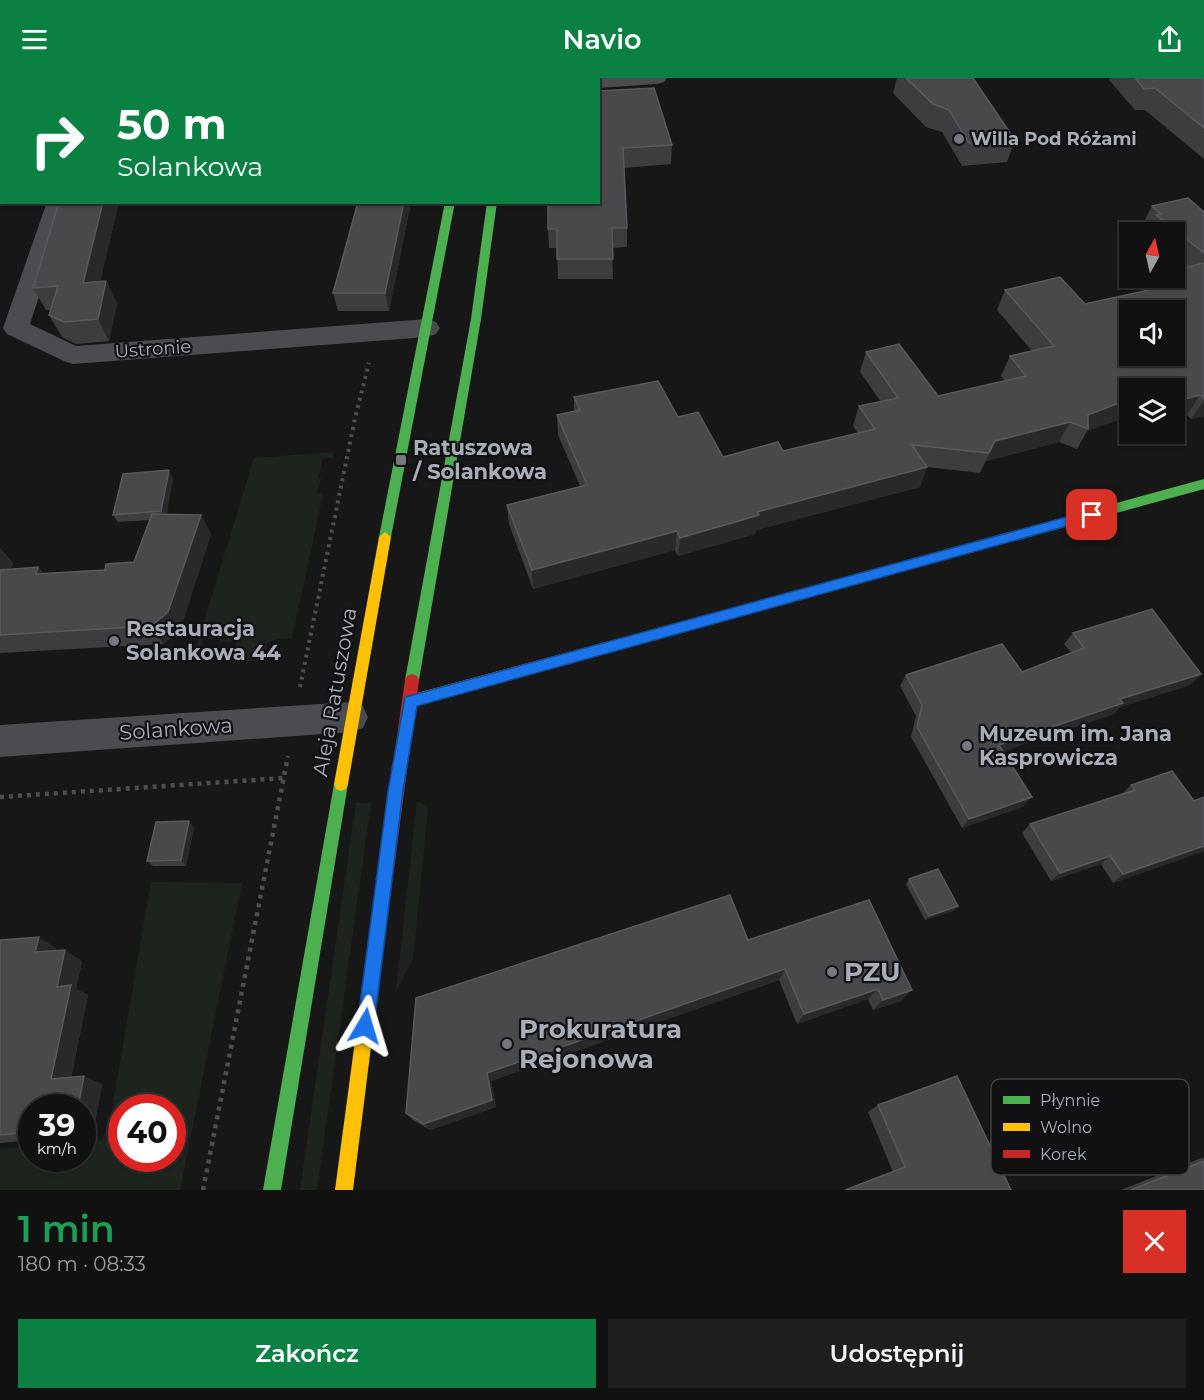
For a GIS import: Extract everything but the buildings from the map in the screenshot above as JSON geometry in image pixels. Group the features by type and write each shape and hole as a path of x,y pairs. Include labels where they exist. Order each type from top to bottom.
{"street":[{"path":"600,82 657,78"},
{"name":"Ustronie","path":"58,204 16,328 73,355 427,328"},
{"name":"Aleja Ratuszowa","path":"272,1190 351,717 450,204"},
{"path":"344,1190 395,791 417,646 476,319 492,204"},
{"path":"410,701 1204,484"},
{"name":"Solankowa","path":"0,741 351,717"}],"path":[{"path":"0,797 284,778"}],"shaded area":[{"path":"334,452 333,458 323,458 318,478 321,478 317,493 323,494 292,638 277,639 267,643 263,660 232,663 237,641 220,642 220,638 203,639 200,651 195,651 254,458"},
{"path":"417,802 426,805 428,809 413,959 396,991"},
{"path":"356,803 371,803 317,1190 300,1190"},
{"path":"151,882 242,883 186,1160 186,1094 115,1094"},
{"path":"108,1121 108,1172 184,1172 180,1190 0,1190 0,1149 18,1147 18,1172 96,1172 96,1141 102,1140"}],"traffic: fast":[{"path":"385,537 450,204"},
{"path":"412,680 476,319 492,204"},
{"path":"721,616 1204,484"},
{"path":"272,1190 341,784"}],"traffic: slow":[{"path":"341,784 385,537"},
{"path":"410,701 721,616"},
{"path":"344,1190 375,951"}],"traffic: jam":[{"path":"375,951 412,680"}],"place":[{"name":"Willa Pod Różami","path":"959,139"},
{"name":"Ratuszowa / Solankowa","path":"401,460"},
{"name":"Restauracja Solankowa 44","path":"114,641"},
{"name":"Muzeum im. Jana Kasprowicza","path":"967,746"},
{"name":"PZU","path":"832,972"},
{"name":"Prokuratura Rejonowa","path":"507,1044"}],"route":[{"path":"365,1026 395,791 410,701 1092,515"}]}
